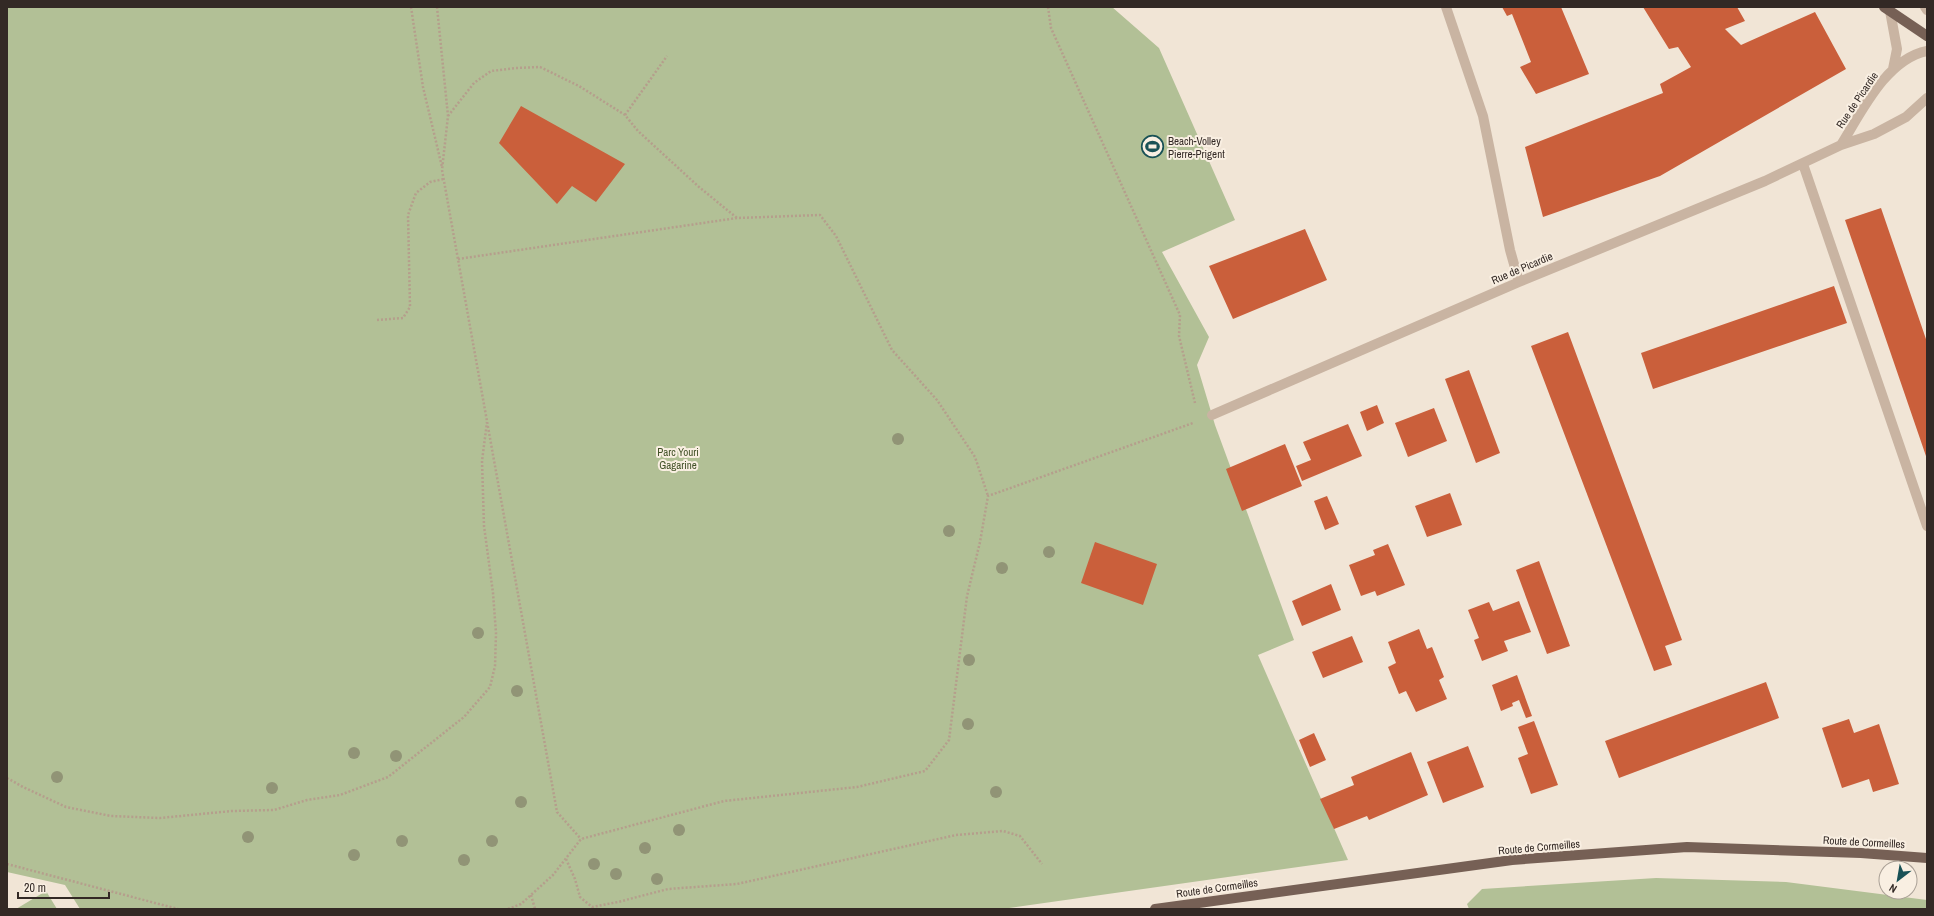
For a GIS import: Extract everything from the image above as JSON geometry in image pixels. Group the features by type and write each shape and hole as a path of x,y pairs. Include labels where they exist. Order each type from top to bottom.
{"main road":[{"path":"1887,9 1927,36"},
{"name":"Route de Cormeilles","path":"1155,909 1512,860 1687,847 1861,853 1927,858"}],"street":[{"path":"1446,7 1483,116 1510,250 1519,282"},
{"name":"Rue de Picardie","path":"1887,9 1897,49 1893,69"},
{"name":"Rue de Picardie","path":"1841,145 1876,91 1893,69 1909,58 1927,52"},
{"name":"Rue de Picardie","path":"1212,415 1519,282 1765,181 1841,145 1874,134 1906,117 1927,98"},
{"path":"1803,164 1927,526"}],"path":[{"path":"411,7 423,87 444,179 557,812 581,839"},
{"path":"437,7 448,116 442,170"},
{"path":"1048,7 1051,28 1180,315 1179,336 1199,421"},
{"path":"625,115 667,56"},
{"path":"448,116 474,84 491,71 540,67 579,86 625,115 638,131 738,218"},
{"path":"377,320 403,318 410,307 408,215 416,193 430,182 444,179"},
{"path":"458,259 738,218 820,215 836,236 892,350 937,400 974,457 988,496 980,542 967,596 948,740 925,770 857,787 724,801 581,839 553,875 521,904 508,909"},
{"path":"988,496 1199,421 1212,415"},
{"path":"7,778 66,807 112,816 160,818 274,810 307,800 340,794 388,776 464,717 490,687 495,666 496,633 493,593 484,526 482,460 487,420"},
{"path":"566,858 575,879 580,897 592,907 668,889 737,884 956,835 1003,831 1020,836 1042,864"},
{"path":"7,864 178,909"},
{"path":"531,894 535,909"}],"green space":[{"name":"Parc Youri Gagarine","path":"7,7 1112,7 1159,48 1235,220 1162,252 1209,337 1197,365 1215,425 1294,640 1258,655 1348,860 1002,909 80,909 65,885 7,872"},
{"path":"1656,878 1786,882 1878,894 1878,900 1927,900 1927,909 1469,909 1467,904 1482,889"},
{"path":"46,891 57,909 16,909"}],"building":[{"path":"1502,7 1561,7 1589,74 1536,94 1520,67 1531,62 1512,14 1507,16"},
{"path":"1643,7 1737,7 1745,21 1725,29 1741,45 1815,12 1846,69 1660,176 1543,217 1525,147 1663,93 1660,84 1691,67 1678,47 1669,49"},
{"path":"521,106 625,164 596,202 572,186 557,204 499,143"},
{"path":"1881,208 1927,342 1927,459 1845,220"},
{"path":"1305,229 1327,280 1233,319 1209,266"},
{"path":"1834,286 1847,323 1653,389 1641,353"},
{"path":"1568,332 1682,640 1665,646 1672,665 1654,671 1531,346"},
{"path":"1469,370 1500,453 1476,463 1445,379"},
{"path":"1377,405 1384,423 1367,431 1360,412"},
{"path":"1434,408 1447,441 1408,457 1395,423"},
{"path":"1348,424 1362,456 1302,481 1296,466 1311,460 1303,442"},
{"path":"1285,444 1302,486 1242,511 1226,469"},
{"path":"1450,493 1462,525 1427,537 1415,506"},
{"path":"1327,496 1339,524 1325,530 1314,501"},
{"path":"1095,542 1157,564 1143,605 1081,583"},
{"path":"1388,544 1405,585 1377,596 1375,591 1361,596 1349,565 1375,555 1373,550"},
{"path":"1539,561 1570,646 1547,654 1516,570"},
{"path":"1331,584 1341,610 1302,626 1292,601"},
{"path":"1519,601 1531,632 1504,641 1508,651 1482,661 1474,640 1479,638 1468,610 1489,602 1493,611"},
{"path":"1419,629 1427,649 1432,647 1444,677 1439,680 1447,699 1416,712 1406,691 1399,694 1388,667 1396,663 1388,642"},
{"path":"1352,636 1363,662 1323,678 1312,652"},
{"path":"1517,675 1532,716 1526,718 1519,700 1512,703 1513,706 1501,711 1492,685"},
{"path":"1766,682 1779,718 1619,778 1605,741"},
{"path":"1849,719 1854,733 1879,724 1899,784 1873,792 1869,779 1842,788 1822,728"},
{"path":"1534,721 1558,785 1531,794 1518,758 1528,754 1518,727"},
{"path":"1314,733 1326,760 1310,767 1299,740"},
{"path":"1468,746 1484,787 1443,803 1427,762"},
{"path":"1411,752 1428,795 1369,820 1367,816 1334,829 1320,799 1354,785 1351,777"}],"place":[{"name":"Beach-Volley Pierre-Prigent","path":"1153,147"}]}
